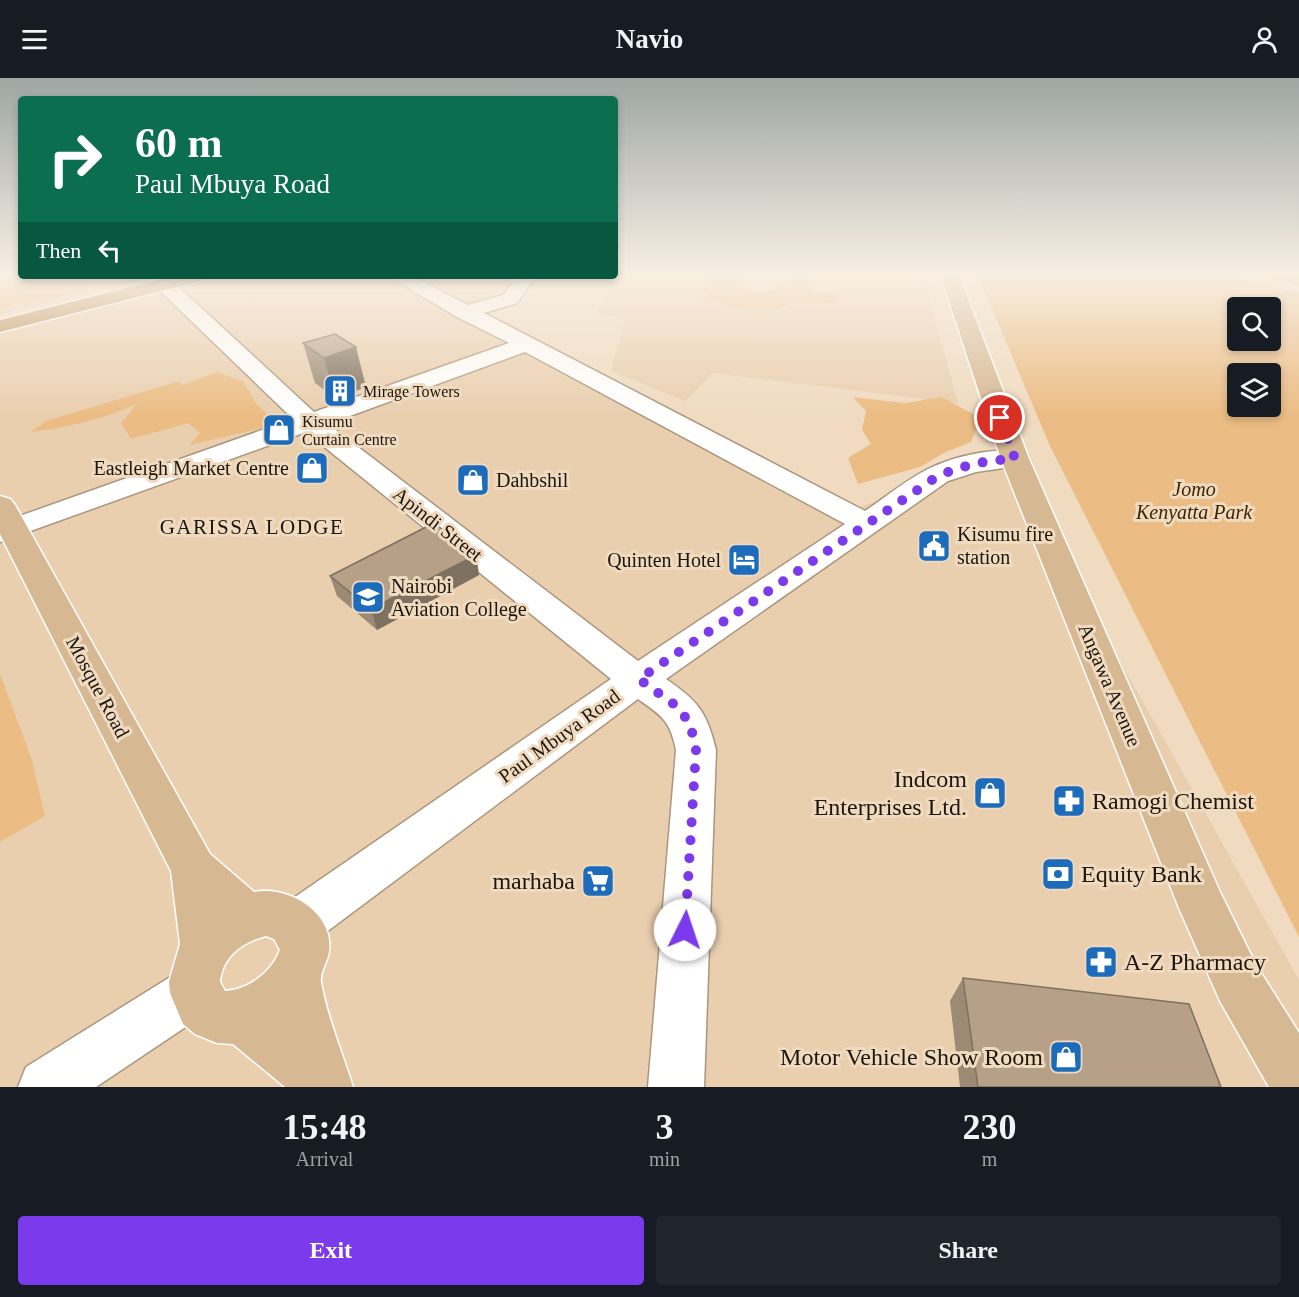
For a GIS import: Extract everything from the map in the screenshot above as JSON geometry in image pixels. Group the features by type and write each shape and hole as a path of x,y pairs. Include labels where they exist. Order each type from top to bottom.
{"highway":[{"path":"0,326 23,320"}],"main road":[{"name":"Angawa Avenue","path":"966,320 1015,459 1203,908 1238,983 1299,1084"},
{"name":"Mosque Road","path":"5,522 195,869 246,917"},
{"name":"Mosque Road","path":"195,869 200,970"},
{"path":"266,913 283,916 296,925 302,936 304,949 294,978 271,1003 242,1017 224,1018 208,1013 200,970 224,930 246,917 266,913"},
{"path":"294,978 323,1084"},
{"path":"242,1017 323,1084"}],"street":[{"name":"Apindi Street","path":"217,320 311,423 608,659 675,705 690,723 696,750 676,1087"},
{"path":"478,320 866,523"},
{"path":"5,522 311,423 525,345"},
{"name":"Paul Mbuya Road","path":"296,925 639,679 938,476 972,464 1015,459"},
{"path":"46,1087 200,970"}],"shaded area":[{"path":"51,320 476,320 472,326 839,518 861,506 1009,463 1299,980 1299,1087 0,1087 0,333"},
{"path":"625,320 935,320 958,403 713,373 685,401 611,371"}],"green space":[{"name":"Jomo Kenyatta Park","path":"997,320 1227,320 1227,351 1281,351 1281,320 1299,320 1299,937 1050,446"},
{"path":"217,372 243,381 256,404 275,421 262,428 189,445 200,433 188,423 131,439 121,423 137,404 86,422 31,432 46,421 179,381 182,385"},
{"path":"853,397 905,403 942,397 980,418 971,442 946,452 920,467 858,484 848,458 871,444 862,430 866,411"},
{"path":"0,674 32,760 45,816 0,842"}],"building":[{"path":"335,334 356,347 324,358 303,343"},
{"path":"434,523 476,555 371,609 330,576"},
{"name":"Motor Vehicle Show Room","path":"963,978 1189,1004 1221,1087 978,1087"}],"place":[{"name":"Mirage Towers","path":"340,391"},
{"name":"Kisumu Curtain Centre","path":"279,430"},
{"name":"Eastleigh Market Centre","path":"312,468"},
{"name":"Dahbshil","path":"473,480"},
{"name":"Kisumu fire station","path":"934,546"},
{"name":"Quinten Hotel","path":"744,560"},
{"name":"Nairobi Aviation College","path":"368,597"},
{"name":"Indcom Enterprises Ltd.","path":"990,793"},
{"name":"Ramogi Chemist","path":"1069,801"},
{"name":"Equity Bank","path":"1058,874"},
{"name":"marhaba","path":"598,881"},
{"name":"A-Z Pharmacy","path":"1101,962"},
{"name":"Motor Vehicle Show Room","path":"1066,1057"}],"district":[{"name":"GARISSA LODGE","path":"252,527"}],"route":[{"path":"685,930 696,750 690,723 675,705 639,679 938,476 962,466 991,460 1015,459 1000,418"}]}
